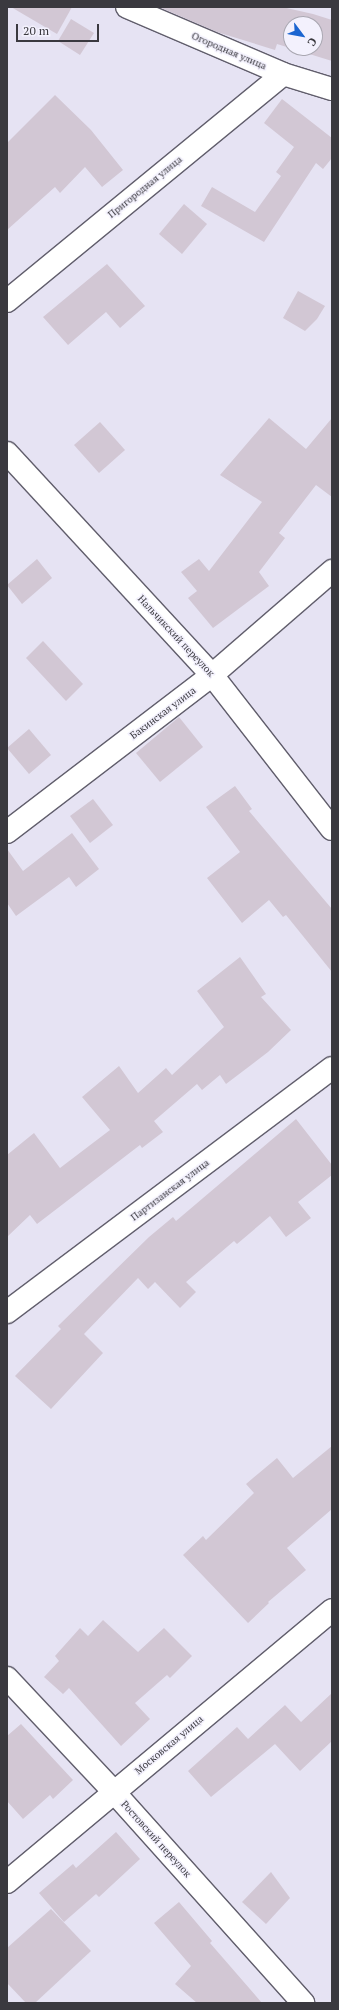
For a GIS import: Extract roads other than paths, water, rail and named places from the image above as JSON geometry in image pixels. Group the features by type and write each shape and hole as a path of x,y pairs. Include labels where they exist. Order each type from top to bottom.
{"street":[{"name":"Огородная улица","path":"127,7 283,74 332,89"},
{"name":"Пригородная улица","path":"7,301 283,74"},
{"name":"Нальчикский переулок","path":"7,453 212,676 332,829"},
{"name":"Бакинская улица","path":"7,832 212,676 332,571"},
{"name":"Партизанская улица","path":"7,1312 332,1068"},
{"name":"Московская улица","path":"7,1882 113,1791 332,1610"},
{"name":"Ростовский переулок","path":"7,1678 113,1791 303,2003"}]}
